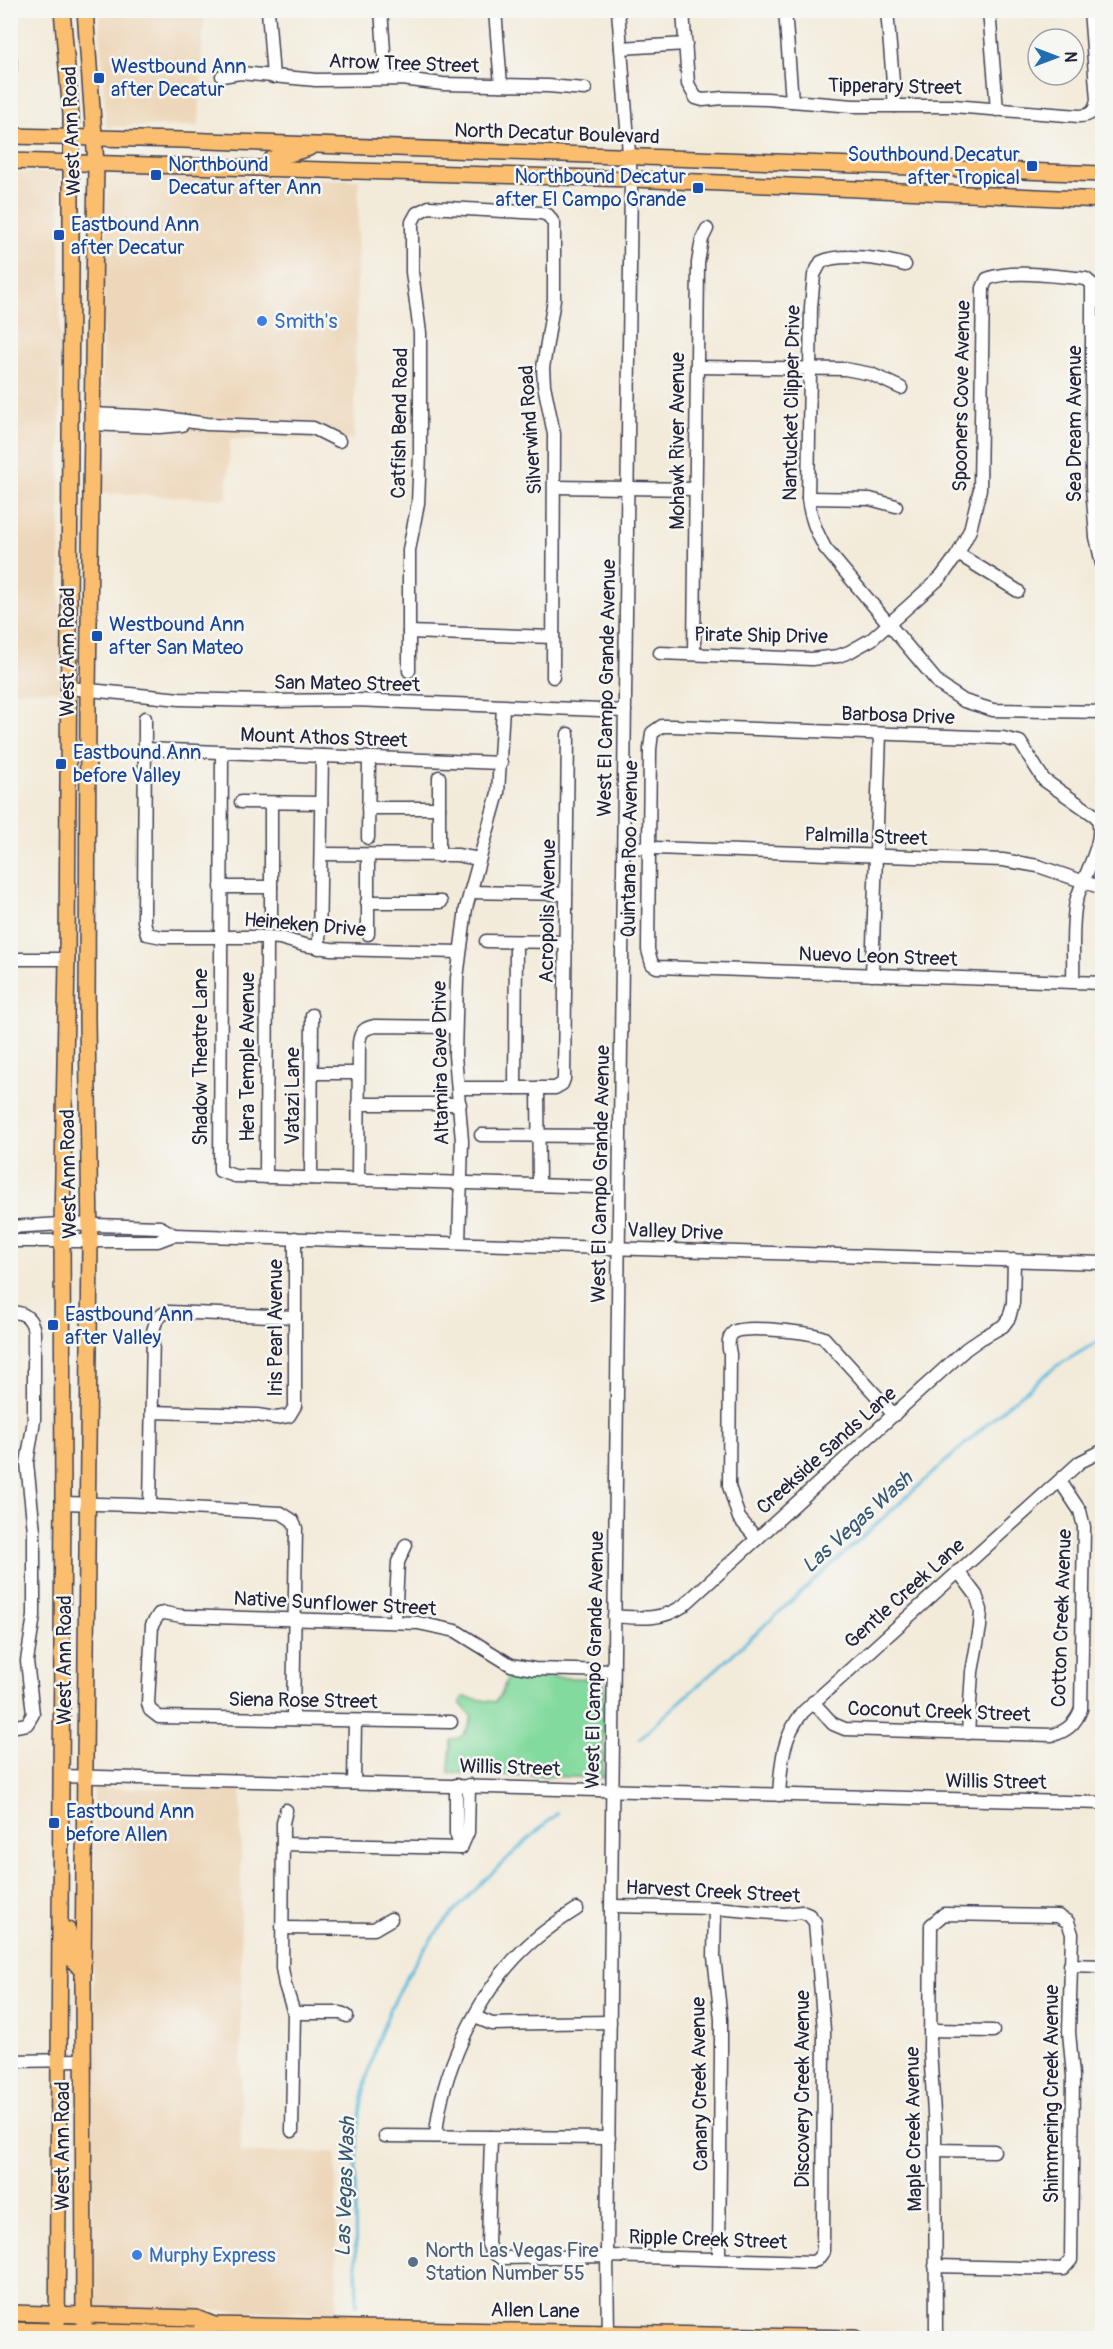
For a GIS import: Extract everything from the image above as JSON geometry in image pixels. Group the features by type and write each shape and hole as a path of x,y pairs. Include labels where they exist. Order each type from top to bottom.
{"main road":[{"name":"West Ann Road","path":"57,2335 72,163 62,10"},
{"name":"West Ann Road","path":"84,2335 84,1776 90,1232 87,1018 89,480 96,164 85,10"},
{"name":"North Decatur Boulevard","path":"10,136 353,146 1102,174"},
{"path":"266,169 272,159 317,145"},
{"path":"353,146 353,170"},
{"path":"10,161 631,179 1102,200"},
{"path":"70,351 79,399 91,419"},
{"path":"70,421 81,434 89,480"},
{"path":"87,1018 78,1014 76,966 67,959 88,912"},
{"path":"60,1874 71,1955 83,1972"},
{"name":"Allen Lane","path":"10,2313 196,2318 214,2325 434,2334 855,2338"},
{"name":"Allen Lane","path":"10,2330 57,2335 195,2334 214,2325"}],"street":[{"path":"268,10 273,76"},
{"path":"381,10 386,78"},
{"path":"495,10 501,85"},
{"name":"West El Campo Grande Avenue","path":"608,2336 613,1671 620,1248 631,179 618,10"},
{"path":"621,48 686,44 683,10"},
{"path":"785,10 792,101"},
{"path":"887,10 894,106"},
{"path":"989,10 997,110"},
{"name":"Tipperary Street","path":"686,44 688,84 696,98 703,100 723,98 853,106 953,106 1087,116 1091,113 1096,100 1090,10"},
{"path":"10,58 10,69"},
{"name":"Arrow Tree Street","path":"222,76 240,73 316,80 386,78 443,84 585,89"},
{"name":"Silverwind Road","path":"417,213 429,207 541,213 552,219 555,233 554,299 543,368 544,385 554,434 553,676"},
{"name":"Catfish Bend Road","path":"409,671 409,550 420,491 420,333 411,256 411,222 417,213"},
{"name":"Mohawk River Avenue","path":"694,654 698,263 702,239 707,229"},
{"name":"Nantucket Clipper Drive","path":"905,265 886,260 837,258 827,259 818,265 811,299 809,368 808,498 812,519 825,548 888,624 940,685 964,701 993,710 1102,712"},
{"name":"Spooners Cove Avenue","path":"888,624 931,587 958,554 975,517 980,489 983,288 987,279 993,276 1016,274 1086,279 1092,284"},
{"name":"Sea Dream Avenue","path":"1092,284 1097,455 1094,517 1102,564"},
{"path":"697,367 858,371 901,388"},
{"path":"91,419 159,427 207,424 313,428 339,441"},
{"path":"555,487 696,489"},
{"path":"808,498 870,499 896,506"},
{"path":"958,554 1018,591"},
{"name":"Pirate Ship Drive","path":"660,652 812,659 838,656 861,646 888,624"},
{"path":"409,632 553,637"},
{"name":"San Mateo Street","path":"69,688 180,699 354,700 625,711"},
{"name":"Altamira Cave Drive","path":"459,1243 462,1141 455,1027 459,952 470,892 494,810 501,763 503,707"},
{"path":"145,749 146,718"},
{"name":"Barbosa Drive","path":"652,733 662,726 672,726 1014,739 1020,742 1044,780 1096,817 1101,832 1083,882"},
{"name":"Quintana Roo Avenue","path":"652,733 648,950 652,964"},
{"name":"Acropolis Avenue","path":"538,1088 559,1086 564,1079 568,734"},
{"path":"872,975 880,734"},
{"name":"Mount Athos Street","path":"145,749 501,763"},
{"name":"Heineken Drive","path":"145,749 144,921 147,934 162,937 280,938 319,948 459,952"},
{"name":"Shadow Theatre Lane","path":"222,752 219,1166 220,1171 226,1174 266,1177"},
{"path":"319,948 322,756"},
{"path":"368,838 369,758"},
{"path":"439,777 439,855"},
{"path":"241,802 321,803"},
{"path":"271,803 271,918"},
{"path":"368,808 439,808"},
{"name":"Palmilla Street","path":"624,847 1021,862 1059,872 1102,888"},
{"path":"321,854 439,855 479,859"},
{"path":"368,855 368,934"},
{"path":"1073,982 1076,911 1083,882"},
{"path":"220,886 271,886"},
{"path":"470,892 566,894"},
{"path":"368,902 441,903"},
{"name":"Hera Temple Avenue","path":"266,1177 267,937"},
{"path":"486,941 566,942"},
{"path":"516,942 516,1088"},
{"path":"10,959 67,959"},
{"name":"Nuevo Leon Street","path":"652,964 663,968 1102,983"},
{"name":"Vatazi Lane","path":"311,1178 312,1015"},
{"path":"358,1179 358,1073 361,1033 375,1026 455,1027"},
{"path":"312,1073 358,1073"},
{"path":"458,1088 538,1088 539,1185"},
{"path":"358,1104 460,1104"},
{"path":"481,1135 598,1136"},
{"path":"266,1177 597,1187"},
{"name":"Valley Drive","path":"10,1227 90,1232 158,1241 174,1235 1102,1263"},
{"name":"Valley Drive","path":"10,1241 63,1232"},
{"name":"Iris Pearl Avenue","path":"152,1412 257,1415 276,1419 289,1416 296,1406 295,1238"},
{"name":"Creekside Sands Lane","path":"614,1616 654,1618 674,1612 966,1349 1006,1323 1013,1303 1014,1260"},
{"path":"10,1312 20,1312 30,1319 34,1332 34,1420 27,1472 34,1518 34,1605 27,1661 33,1706 31,1720 27,1724 10,1727"},
{"path":"150,1506 153,1332 158,1318 162,1313 169,1312 295,1317"},
{"path":"757,1539 739,1518 729,1486 730,1354 728,1346 730,1335 735,1330 747,1328 803,1332 824,1338 894,1415"},
{"name":"Gentle Creek Lane","path":"779,1795 781,1758 788,1736 794,1723 813,1702 1080,1462 1102,1451"},
{"name":"Cotton Creek Avenue","path":"1060,1481 1080,1511 1084,1527 1081,1709 1071,1726"},
{"path":"63,1503 281,1513 292,1520 296,1528 293,1719"},
{"path":"395,1622 398,1562 406,1545"},
{"path":"958,1572 972,1588 981,1611 972,1672 968,1733"},
{"name":"Native Sunflower Street","path":"154,1714 148,1702 150,1633 155,1618 165,1613 181,1616 428,1624 456,1631 511,1665 613,1671"},
{"name":"Coconut Creek Street","path":"813,1702 833,1724 846,1730 1052,1735 1071,1726"},
{"name":"Siena Rose Street","path":"154,1714 166,1719 451,1722"},
{"path":"354,1782 355,1720"},
{"name":"Willis Street","path":"61,1776 1102,1803"},
{"path":"456,1785 456,1833 461,1848"},
{"path":"461,1848 468,1832 469,1785"},
{"path":"286,1810 283,1823 282,1968 294,2013 292,2131"},
{"path":"283,1844 461,1848"},
{"name":"Harvest Creek Street","path":"611,1906 715,1908 784,1914 802,1912 812,1918"},
{"name":"Canary Creek Avenue","path":"715,1908 714,1957 721,2019 718,2259"},
{"path":"435,2136 437,2117 449,2075 495,1983 522,1951 578,1909"},
{"name":"Maple Creek Avenue","path":"936,2338 935,2150 930,2030 932,1940 930,1932 934,1921 944,1914 1052,1916 1063,1918 1068,1922"},
{"name":"Discovery Creek Avenue","path":"812,1918 817,1928 824,2030 824,2246 817,2260"},
{"path":"282,1928 374,1929 391,1919"},
{"name":"Shimmering Creek Avenue","path":"935,2266 1063,2269 1072,2255 1073,2076 1069,2032 1071,1934 1068,1922"},
{"path":"1071,1965 1102,1966"},
{"path":"294,2013 341,2013 347,2016"},
{"path":"476,2017 492,2024 610,2022"},
{"path":"930,2030 993,2031"},
{"path":"10,2061 83,2060"},
{"path":"385,2136 609,2138"},
{"name":"Ripple Creek Street","path":"491,2138 488,2237 491,2251 501,2258 607,2256 807,2262 817,2260"},
{"path":"935,2150 994,2151"}],"shaded area":[{"path":"199,10 204,15 199,126 106,127 99,11"},
{"path":"11,171 60,174 60,690 11,691"},
{"path":"108,172 359,180 354,440 230,439 227,499 97,493"},
{"path":"94,1788 241,1789 241,2153 336,2152 337,2313 91,2308"}],"green space":[{"path":"509,1672 540,1677 604,1679 603,1778 449,1773 451,1740 465,1733 472,1717 460,1703 463,1697 495,1702 502,1693"}],"waterway":[{"name":"Las Vegas Wash","path":"640,1738 1008,1405 1055,1367 1102,1339"},
{"name":"Las Vegas Wash","path":"357,2305 355,2197 358,2132 368,2073 388,2015 416,1962 452,1914 503,1862 558,1813"}],"place":[{"name":"Westbound Ann after Decatur","path":"99,78"},
{"name":"Southbound Decatur after Tropical","path":"1032,166"},
{"name":"Northbound Decatur after Ann","path":"156,175"},
{"name":"Northbound Decatur after El Campo Grande","path":"698,188"},
{"name":"Eastbound Ann after Decatur","path":"59,235"},
{"name":"Smith's","path":"262,321"},
{"name":"Westbound Ann after San Mateo","path":"97,636"},
{"name":"Eastbound Ann before Valley","path":"61,764"},
{"name":"Eastbound Ann after Valley","path":"53,1325"},
{"name":"Eastbound Ann before Allen","path":"54,1823"},
{"name":"Murphy Express","path":"137,2255"},
{"name":"North Las Vegas Fire Station Number 55","path":"413,2262"}]}
